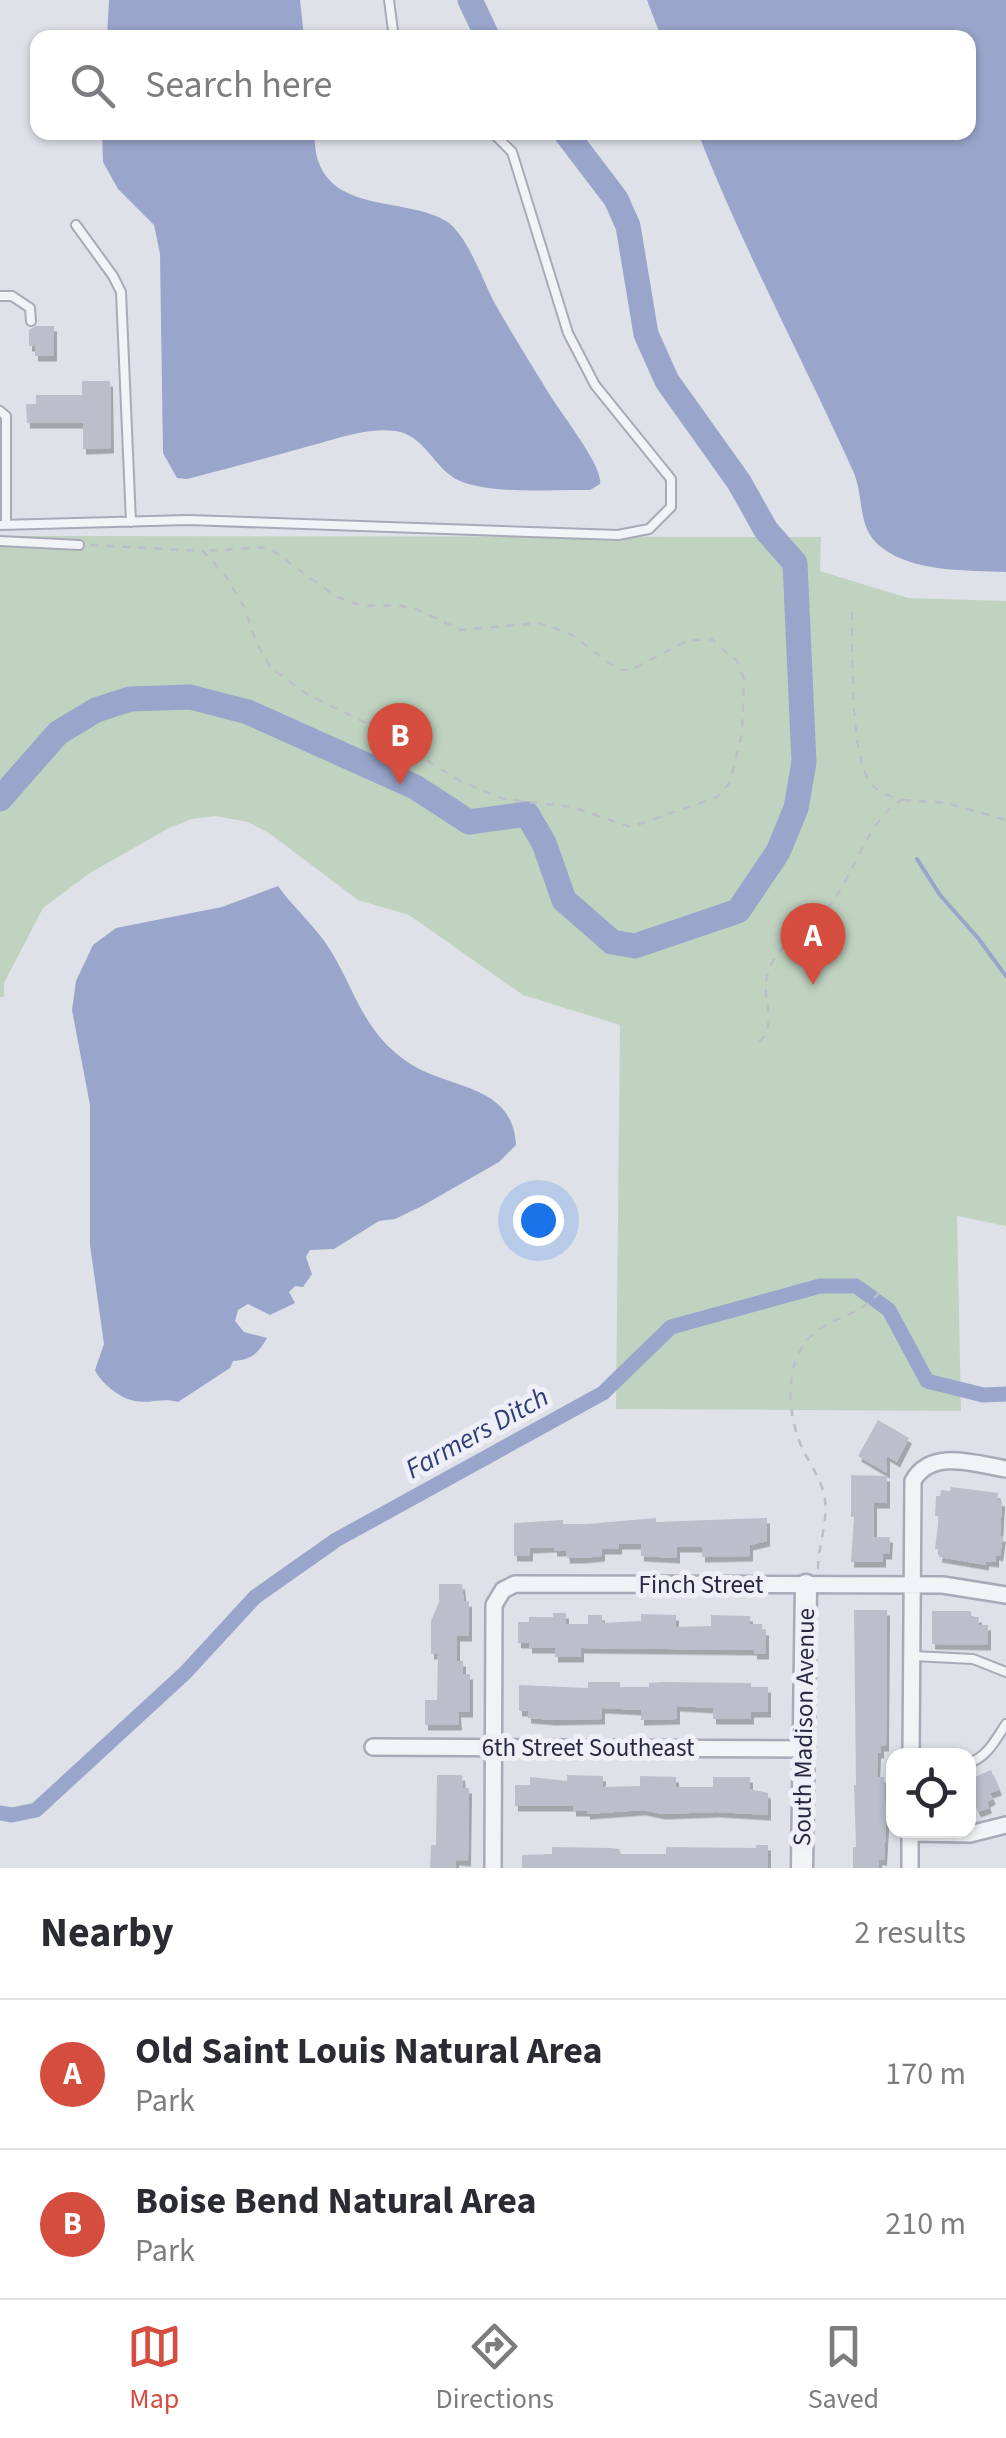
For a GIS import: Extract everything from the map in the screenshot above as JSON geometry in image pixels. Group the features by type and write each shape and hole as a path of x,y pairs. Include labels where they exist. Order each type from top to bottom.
{"street":[{"path":"910,1748 911,1491 918,1472 940,1460 1006,1469"},
{"name":"Finch Street","path":"494,1747 494,1606 502,1590 514,1584 912,1585 970,1587 1006,1595"},
{"name":"South Madison Avenue","path":"802,1868 812,1585"},
{"name":"6th Street Southeast","path":"373,1746 804,1750"},
{"path":"493,1868 494,1747"},
{"path":"976,1833 1006,1825"},
{"path":"910,1838 910,1868"}],"lane":[{"path":"390,0 393,30"},
{"path":"0,412 6,416 3,525 188,520 618,535 649,530 671,506 671,479 596,385 568,333 512,152 500,140"},
{"path":"76,225 114,276 121,292 131,522"},
{"path":"0,296 21,300 30,308 30,321"},
{"path":"0,541 79,544"},
{"path":"911,1656 974,1659 1006,1672"},
{"path":"976,1761 1006,1724"}],"path":[{"path":"79,544 203,550 268,547 335,596 362,606 416,608 461,630 538,623 569,632 619,670 631,670 686,641 711,638 737,661 744,679 742,734 730,782 716,797 631,826 572,807 504,799 460,781 370,725 305,693 271,668 234,591 203,550"},
{"path":"852,605 854,719 866,776 874,786 902,800 947,804 1006,820"},
{"path":"759,1042 769,1026 766,975 774,959 828,907 880,820 902,800"},
{"path":"812,1585 826,1513 825,1496 794,1430 793,1376 797,1358 810,1336 864,1309 880,1293"}],"green space":[{"path":"0,536 821,537 820,571 908,598 1006,601 1006,1226 957,1216 961,1411 616,1409 620,1025 523,995 409,915 358,900 269,833 248,822 216,816 192,819 90,873 43,908 4,983 4,997 0,997"}],"water":[{"path":"109,0 300,0 303,30 107,30"},
{"path":"647,0 1006,0 1006,572 925,566 894,555 873,539 864,521 853,471 701,140 976,140 976,30 658,30"},
{"path":"102,140 315,140 319,163 328,179 341,190 446,221 467,245 506,323 588,452 600,484 590,490 506,490 474,485 451,476 415,439 384,430 350,435 187,479 177,478 163,453 160,254 154,225 118,189 103,162"},
{"path":"278,886 327,945 380,1037 409,1063 491,1099 512,1125 516,1145 499,1162 422,1206 395,1219 379,1221 334,1249 310,1250 306,1257 312,1274 303,1287 295,1286 289,1292 295,1303 270,1315 248,1304 238,1310 235,1321 244,1332 267,1338 253,1355 233,1361 230,1368 178,1402 129,1399 111,1389 95,1370 104,1344 90,1245 90,1105 72,1010 76,981 93,945 116,928 222,907"}],"building":[{"path":"54,326 54,356 35,356 35,346 29,346 29,330"},
{"path":"82,381 110,381 111,448 83,449 83,423 27,423 26,404 36,404 36,395 82,395"},
{"path":"878,1420 909,1438 897,1462 887,1456 887,1473 858,1456"},
{"path":"851,1475 887,1476 887,1503 874,1503 874,1537 890,1537 889,1554 883,1554 883,1562 851,1562"},
{"path":"951,1487 998,1493 997,1500 1002,1501 1003,1536 996,1562 986,1561 986,1565 939,1557 940,1550 935,1549 939,1516 935,1516 936,1496"},
{"path":"656,1518 656,1522 767,1518 767,1541 750,1545 750,1556 702,1557 702,1547 677,1547 677,1558 641,1556 641,1544 619,1544 619,1549 602,1549 602,1556 567,1558 566,1551 554,1551 554,1547 530,1548 530,1556 514,1556 514,1523 563,1520 563,1524 587,1524"},
{"path":"439,1584 462,1584 464,1602 469,1601 469,1636 457,1636 457,1661 463,1661 463,1674 470,1674 470,1712 458,1712 459,1725 425,1725 425,1700 437,1700 438,1654 431,1654 431,1621 439,1602"},
{"path":"854,1610 887,1610 886,1746 881,1746 878,1753 877,1777 884,1777 886,1825 884,1860 879,1860 879,1868 853,1868"},
{"path":"932,1611 971,1611 971,1617 979,1617 978,1625 988,1625 988,1645 932,1644"},
{"path":"553,1613 566,1613 566,1624 588,1624 588,1615 602,1615 602,1623 641,1621 641,1614 676,1615 676,1627 711,1626 711,1615 750,1616 750,1624 762,1624 762,1630 766,1630 766,1654 754,1654 754,1650 581,1648 581,1657 555,1657 555,1648 529,1648 529,1643 518,1643 518,1622 529,1622 529,1617 553,1617"},
{"path":"588,1682 620,1682 620,1687 649,1687 649,1683 663,1682 751,1683 751,1687 768,1687 768,1712 751,1712 751,1719 713,1719 713,1708 677,1706 677,1719 641,1720 641,1710 602,1708 602,1719 553,1720 528,1718 528,1711 519,1711 519,1685 588,1688"},
{"path":"991,1770 999,1790 990,1793 993,1799 987,1802 989,1808 978,1812 976,1808 976,1777"},
{"path":"437,1775 462,1775 463,1788 469,1788 468,1861 456,1860 456,1868 430,1868 431,1845 436,1845"},
{"path":"567,1775 603,1776 603,1787 640,1786 640,1776 676,1777 676,1787 713,1787 713,1777 750,1777 750,1789 768,1793 768,1815 662,1814 643,1810 587,1814 573,1811 573,1806 515,1806 515,1785 530,1785 530,1777 567,1781"},
{"path":"768,1845 768,1868 522,1868 522,1855 552,1854 552,1847 666,1854 666,1847"}],"waterway":[{"path":"470,0 484,30"},
{"path":"0,799 58,733 96,710 130,699 190,697 248,712 415,787 469,822 527,814 544,843 564,900 612,942 635,946 738,911 778,852 796,808 804,762 795,563 766,530 739,482 667,381 646,334 628,226 616,199 571,140"},
{"path":"917,859 940,895 1006,976"},
{"name":"Farmers Ditch","path":"0,1813 36,1810 185,1673 255,1597 336,1540 603,1393 671,1327 820,1286 856,1286 889,1310 927,1381 983,1395 1006,1394"}],"place":[{"name":"Boise Bend Natural Area","path":"400,785"},
{"name":"Old Saint Louis Natural Area","path":"813,985"}]}
